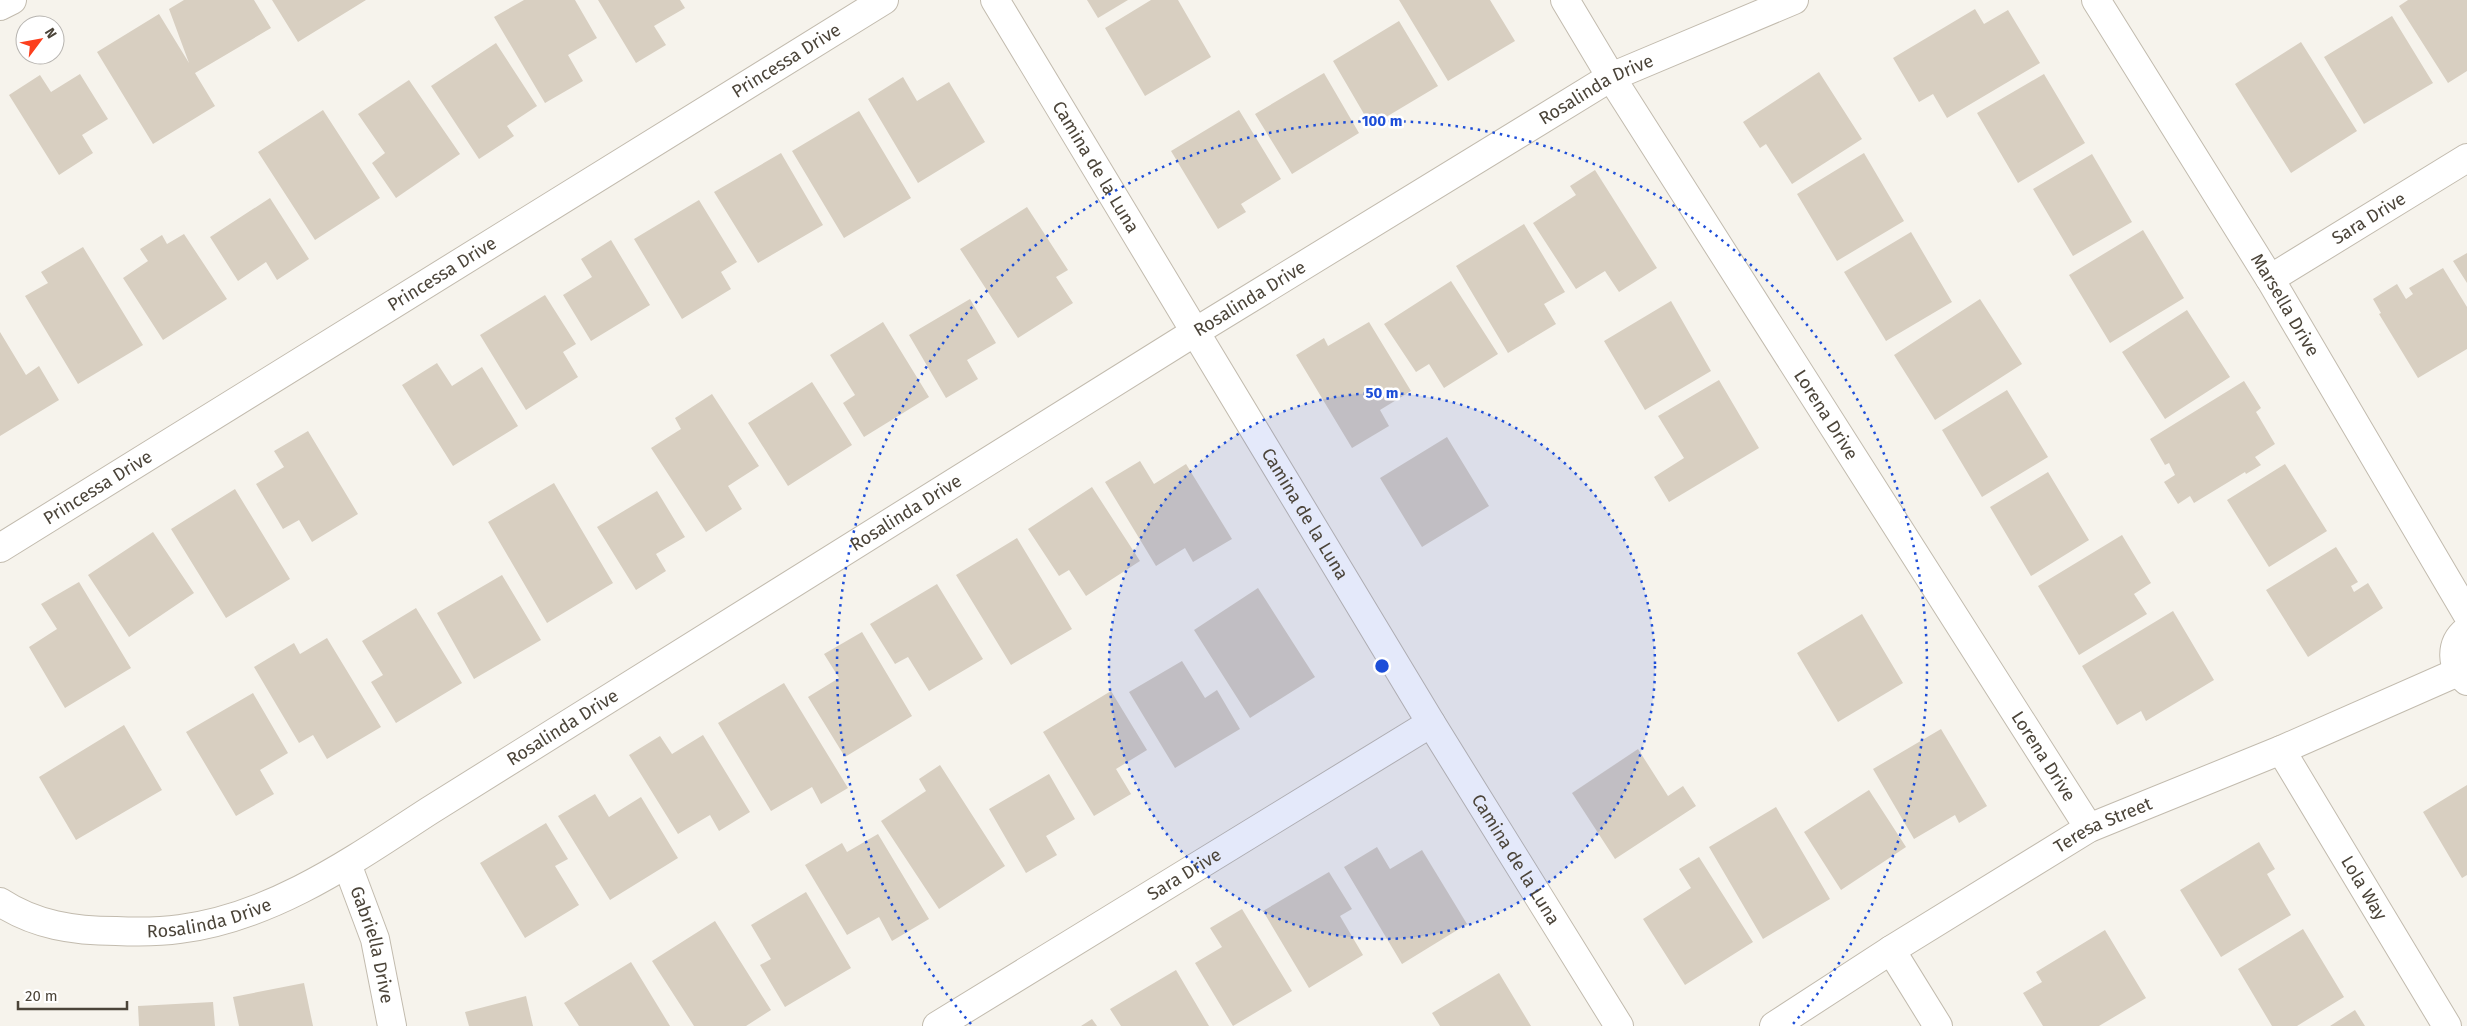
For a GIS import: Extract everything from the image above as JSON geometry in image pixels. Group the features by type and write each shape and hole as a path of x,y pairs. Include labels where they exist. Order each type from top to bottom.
{"street":[{"path":"0,6 12,0"},
{"name":"Princessa Drive","path":"0,548 884,0"},
{"name":"Camina de la Luna","path":"995,0 1431,723 1619,1026"},
{"name":"Lorena Drive","path":"1564,0 1611,77 2089,828"},
{"name":"Rosalinda Drive","path":"0,902 16,912 47,924 88,931 180,930 228,919 275,902 347,864 1194,332 1611,77 1794,0"},
{"name":"Marsella Drive","path":"2096,0 2270,279 2467,614"},
{"name":"Sara Drive","path":"2270,279 2467,158"},
{"path":"2462,677 2453,656 2457,640 2467,630"},
{"name":"Teresa Street","path":"1774,1026 1891,950 2089,828 2462,677"},
{"name":"Sara Drive","path":"937,1026 1431,723"},
{"name":"Lola Way","path":"2281,750 2447,1026"},
{"name":"Gabriella Drive","path":"347,864 375,938 391,1011 392,1026"},
{"path":"1891,950 1938,1026"}],"building":[{"path":"184,0 254,0 271,28 195,73 215,106 153,144 97,52 159,14 189,63 169,9"},
{"path":"272,0 366,0 298,42"},
{"path":"524,0 575,0 597,38 568,55 583,81 545,103 494,17"},
{"path":"598,0 680,0 685,8 654,26 666,45 636,63"},
{"path":"1087,0 1128,0 1098,18"},
{"path":"1151,0 1178,0 1211,57 1145,96 1105,28"},
{"path":"1399,0 1490,0 1515,41 1448,81"},
{"path":"2408,0 2467,0 2467,71 2448,83 2399,6"},
{"path":"1975,9 1984,24 2008,10 2040,63 1947,118 1933,94 1919,102 1893,58"},
{"path":"2392,16 2433,83 2364,124 2324,57"},
{"path":"1399,21 1438,86 1371,126 1333,61"},
{"path":"2301,42 2357,131 2291,173 2235,84"},
{"path":"496,43 537,106 507,126 514,136 479,159 431,86"},
{"path":"1819,72 1862,139 1792,184 1766,144 1760,148 1743,122"},
{"path":"1324,73 1359,133 1292,174 1255,114"},
{"path":"80,74 108,119 82,135 93,153 59,175 9,95 40,75 51,92"},
{"path":"2044,74 2085,143 2018,183 1977,113"},
{"path":"903,77 917,101 949,82 985,142 918,183 868,99"},
{"path":"409,80 460,154 396,198 372,163 385,153 358,114"},
{"path":"323,110 380,198 315,240 258,152"},
{"path":"1239,110 1281,179 1241,204 1246,212 1218,229 1171,151"},
{"path":"859,111 911,198 844,238 792,151"},
{"path":"781,153 823,225 758,263 714,192"},
{"path":"1864,153 1904,221 1837,261 1797,194"},
{"path":"2092,154 2132,222 2073,256 2033,189"},
{"path":"1595,170 1657,268 1619,292 1605,271 1576,289 1533,223 1576,195 1570,186"},
{"path":"270,198 309,259 277,280 266,262 238,281 210,237"},
{"path":"699,200 737,262 721,272 731,289 682,319 634,239"},
{"path":"1027,207 1068,270 1056,277 1073,303 1018,338 960,249"},
{"path":"1524,224 1565,292 1544,304 1556,324 1508,353 1456,266"},
{"path":"2143,230 2184,298 2110,343 2069,275"},
{"path":"1911,232 1952,302 1886,341 1844,272"},
{"path":"184,234 227,299 163,340 123,278 148,261 140,249 162,235 167,244"},
{"path":"611,240 650,305 591,341 563,295 592,277 581,259"},
{"path":"83,247 143,345 78,384 25,296 48,283 41,272"},
{"path":"2467,253 2467,283 2453,261"},
{"path":"2443,268 2467,307 2467,349 2418,378 2379,314 2381,313 2373,299 2397,284 2406,299 2413,294 2409,288"},
{"path":"1451,281 1498,354 1444,388 1429,364 1416,372 1384,324"},
{"path":"545,295 576,344 563,352 578,377 526,410 480,335"},
{"path":"970,299 996,343 967,360 978,379 946,398 909,335"},
{"path":"1980,299 2022,364 1935,420 1894,355"},
{"path":"1671,301 1711,371 1645,410 1604,341"},
{"path":"2187,310 2230,377 2165,419 2122,352"},
{"path":"883,322 929,397 864,437 843,403 855,395 830,355"},
{"path":"1369,322 1411,391 1380,410 1389,426 1352,448 1296,355 1324,338 1328,346"},
{"path":"0,332 26,375 39,366 59,400 0,436"},
{"path":"437,363 452,386 482,367 518,426 453,466 402,385"},
{"path":"1719,380 1759,448 1669,502 1654,477 1684,458 1658,416"},
{"path":"2244,381 2261,408 2256,412 2275,444 2255,457 2261,465 2246,474 2245,472 2194,503 2190,496 2178,504 2164,482 2175,475 2169,463 2165,465 2150,439"},
{"path":"812,382 852,445 788,486 748,423"},
{"path":"2007,390 2048,457 1982,497 1942,430"},
{"path":"712,394 759,466 728,486 742,509 706,532 651,448 681,429 675,418"},
{"path":"308,431 358,514 312,542 299,520 283,529 256,484 284,467 274,451"},
{"path":"1447,437 1489,506 1422,547 1380,478"},
{"path":"1140,461 1154,484 1186,464 1232,539 1193,562 1185,548 1156,566 1105,482"},
{"path":"2285,464 2327,531 2269,567 2227,500"},
{"path":"2048,472 2089,540 2031,576 1990,507"},
{"path":"554,483 613,583 547,623 488,522"},
{"path":"1092,487 1140,561 1086,596 1069,570 1059,576 1028,529"},
{"path":"235,489 290,579 226,618 171,529"},
{"path":"657,491 685,537 656,554 666,571 636,590 597,527"},
{"path":"153,532 194,593 129,637 88,575"},
{"path":"2122,535 2151,583 2134,594 2147,614 2079,655 2038,586"},
{"path":"1017,538 1072,629 1011,665 956,575"},
{"path":"2336,547 2358,582 2351,586 2354,592 2368,583 2383,608 2308,657 2266,590"},
{"path":"502,575 541,640 474,679 437,613"},
{"path":"79,582 131,668 65,708 29,647 57,629 41,604"},
{"path":"937,584 983,659 929,691 908,657 895,664 870,624"},
{"path":"1258,588 1315,677 1250,718 1194,630"},
{"path":"416,608 462,683 396,723 371,682 383,675 362,641"},
{"path":"2173,611 2214,680 2146,721 2141,711 2117,725 2082,666"},
{"path":"1862,614 1903,683 1838,722 1797,653"},
{"path":"862,632 912,716 845,757 808,697 839,678 824,654"},
{"path":"327,638 381,727 327,759 313,735 299,743 254,667 294,643 300,654"},
{"path":"1182,661 1205,698 1217,690 1240,729 1175,768 1129,692"},
{"path":"784,683 848,788 821,804 812,787 771,811 718,723"},
{"path":"1111,691 1147,750 1116,769 1131,794 1094,816 1043,732"},
{"path":"253,693 288,753 260,770 274,794 236,816 186,732"},
{"path":"124,725 162,790 76,840 39,777"},
{"path":"1941,729 1987,806 1959,823 1955,815 1914,839 1873,769"},
{"path":"703,735 750,812 719,831 710,815 678,834 629,755 660,736 672,754"},
{"path":"1638,749 1668,796 1683,786 1696,806 1615,859 1572,793"},
{"path":"940,765 1005,866 939,909 881,821 926,791 919,779"},
{"path":"1049,774 1075,819 1046,836 1057,855 1026,873 989,809"},
{"path":"2467,785 2467,875 2462,878 2423,812"},
{"path":"1869,790 1906,847 1841,890 1804,832"},
{"path":"595,794 609,817 641,797 678,858 610,900 558,816"},
{"path":"1776,807 1830,899 1763,939 1709,847"},
{"path":"546,823 568,859 555,866 579,905 525,938 480,863"},
{"path":"878,834 929,919 892,941 879,917 847,935 805,865 842,843 847,852"},
{"path":"2259,842 2275,869 2267,874 2291,915 2221,957 2180,890"},
{"path":"1377,847 1390,869 1422,850 1467,924 1402,964 1344,867"},
{"path":"1699,857 1753,942 1685,985 1643,919 1691,888 1679,869"},
{"path":"1329,872 1352,909 1340,916 1363,955 1309,988 1263,911"},
{"path":"806,892 851,968 785,1007 760,965 771,959 751,925"},
{"path":"1242,909 1292,991 1233,1026 1195,963 1222,947 1210,928"},
{"path":"715,921 771,1010 746,1026 694,1026 652,961"},
{"path":"2303,929 2344,997 2297,1026 2272,1026 2238,969"},
{"path":"2105,930 2146,998 2099,1026 2043,1026 2023,993 2042,982 2036,972"},
{"path":"631,962 670,1026 579,1026 564,1003"},
{"path":"1176,970 1209,1026 1121,1026 1110,1009"},
{"path":"1499,973 1531,1026 1440,1026 1432,1013"},
{"path":"304,983 313,1026 239,1026 233,997"},
{"path":"526,996 533,1026 469,1026 465,1012"},
{"path":"213,1002 215,1026 139,1026 138,1006"},
{"path":"2355,1010 2365,1026 2330,1026"},
{"path":"1092,1019 1097,1026 1081,1026"}]}
